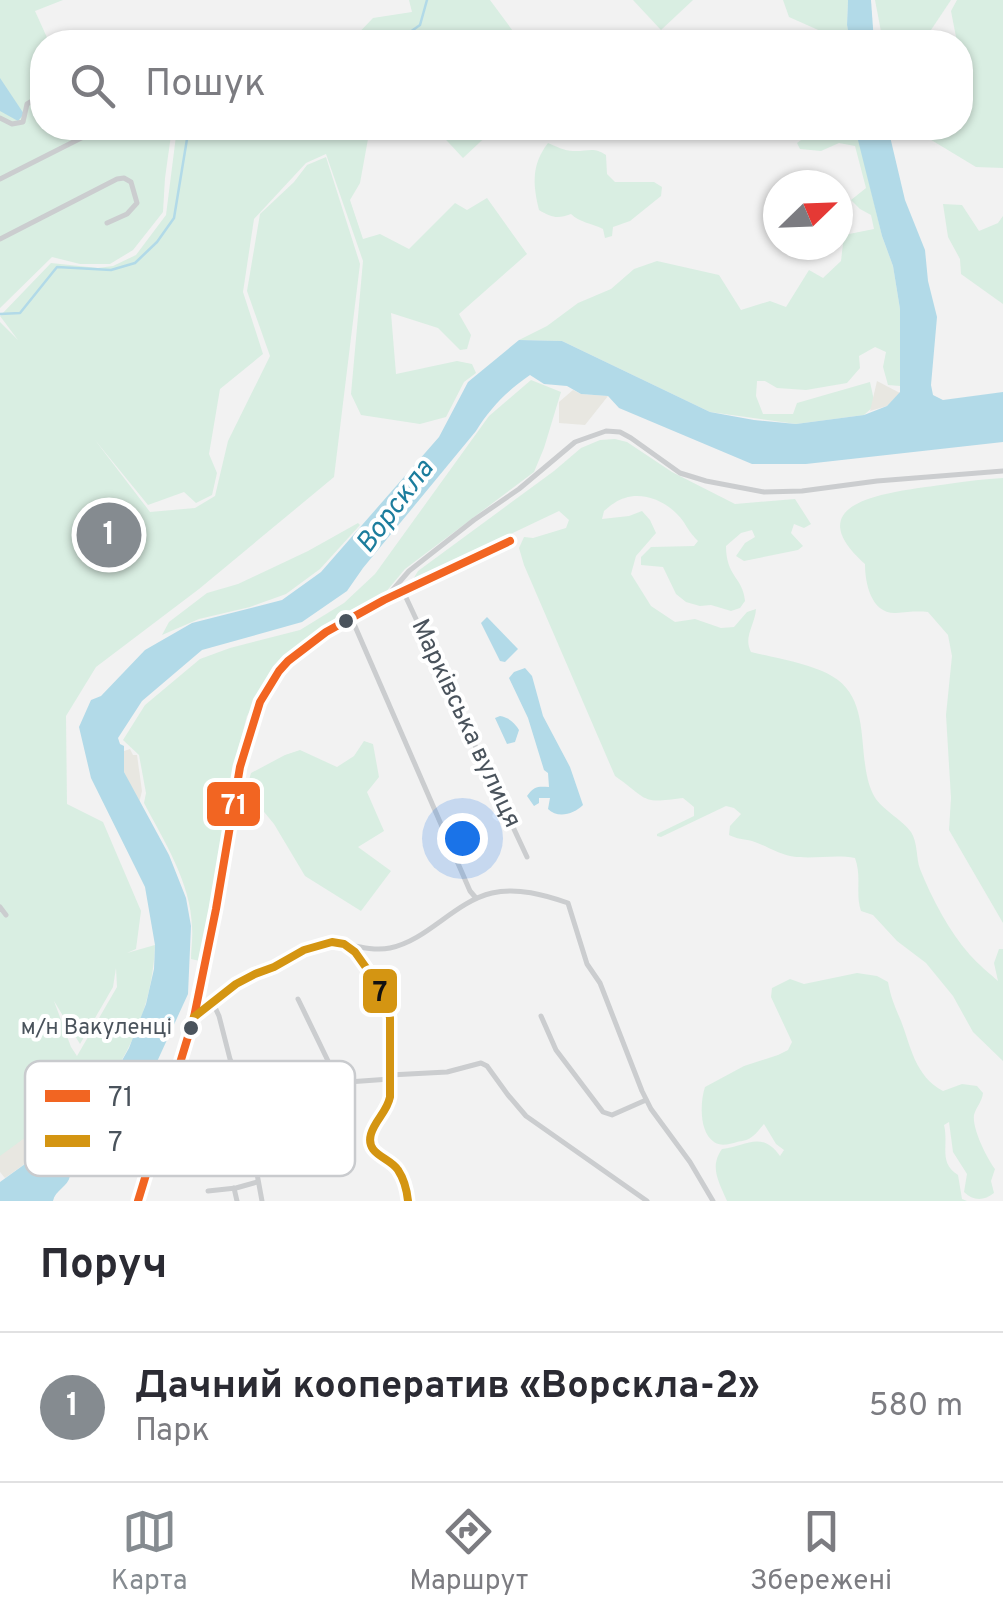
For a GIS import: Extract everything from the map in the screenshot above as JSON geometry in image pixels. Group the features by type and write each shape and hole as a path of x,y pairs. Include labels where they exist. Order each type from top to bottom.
{"street":[{"path":"0,118 12,124 23,122 30,102"},
{"path":"0,180 78,140"},
{"path":"0,238 124,178 132,182 137,203 127,214 108,223"},
{"path":"384,600 409,572 575,442 606,430 631,438 680,472 764,492 1003,471"},
{"path":"181,1061 194,1017 216,909 240,767 253,718 268,687 288,661 351,617 510,541"},
{"name":"Марківська вулиця","path":"403,592 527,857"},
{"path":"351,617 476,898"},
{"path":"194,1017 236,984 321,943 392,948 476,898 495,892 548,896 568,902 587,964 600,983 647,1100 714,1201"},
{"path":"0,907 6,916"},
{"path":"344,944 355,952 372,976 388,1007 388,1106 370,1141 378,1156 398,1168 408,1201"},
{"path":"298,1000 328,1061"},
{"path":"213,1004 231,1061"},
{"path":"541,1016 556,1050 604,1112 612,1115 647,1100"},
{"path":"355,1081 447,1072 481,1063 526,1116 646,1201"},
{"path":"138,1201 146,1176"},
{"path":"256,1176 262,1201"},
{"path":"208,1191 257,1182"},
{"path":"234,1188 237,1201"}],"green space":[{"path":"0,0 63,0 35,11 44,30 30,30 30,140 170,140 163,212 133,250 110,264 80,264 52,257 0,308"},
{"path":"409,0 490,0 512,30 362,30 373,18 412,12"},
{"path":"633,0 693,0 661,30"},
{"path":"783,0 848,0 848,30 818,30 789,17"},
{"path":"875,0 951,0 931,30 881,30"},
{"path":"957,0 1003,0 1003,168 976,167 931,140 973,140 973,30 955,30 951,11"},
{"path":"175,140 368,140 360,183 350,200 363,239 380,234 409,249 455,203 467,210 487,198 527,254 459,314 471,335 467,349 460,350 438,328 391,313 396,374 457,361 472,364 476,373 464,382 446,417 420,424 361,415 351,394 363,261 326,154 306,163 254,219 243,292 263,354 220,389 209,454 217,473 212,495 196,503 184,492 148,505 95,440 150,512 195,508 215,496 228,441 270,356 247,291 260,214 307,165 326,157 360,264 334,477 199,589 96,667 66,716 67,804 103,822 141,911 136,949 127,953 155,945 152,974 137,1028 121,1061 25,1061 25,1138 0,1157 0,322 18,340 0,316 51,263 98,268 136,255 166,215","holes":["116,968 117,987 77,1056 54,1001 80,1044 113,987"]},
{"path":"446,140 482,140 463,158"},
{"path":"801,140 859,140 893,266 900,309 900,386 888,385 883,367 886,352 875,347 859,356 860,368 847,383 806,390 777,388 757,381 756,396 763,414 793,414 797,403 870,382 875,405 864,415 796,424 710,412 562,341 519,340 547,326 578,303 611,289 634,269 657,261 719,275 741,310 770,301 786,307 809,270 823,278 841,260 853,260 853,233 874,229 871,215 853,202 866,188 855,146 839,143 821,151 800,149 797,143"},
{"path":"548,143 570,151 601,152 606,155 607,174 615,182 654,182 662,187 661,196 630,221 613,227 612,236 605,238 603,229 571,214 548,215 539,210 535,184 536,167"},
{"path":"943,204 962,205 979,231 998,223 1003,216 1003,304 961,274 960,259 948,237"},
{"path":"531,380 561,392 534,472 405,569 380,599 294,651 272,672 247,716 233,769 200,961 191,959 187,894 144,803 146,793 139,755 123,740 145,705 200,659 300,630 344,603 375,574 489,416"},
{"path":"615,439 627,442 672,472 735,504 795,499 811,524 804,528 794,524 791,533 803,546 798,550 744,561 736,556 755,537 752,530 741,533 726,546 729,564 745,601 731,611 686,602 676,594 663,567 641,565 641,557 651,547 694,546 698,541 672,509 649,498 633,496 611,505 602,519 642,511 650,520 656,533 636,556 631,574 651,606 675,622 695,619 721,628 734,627 747,612 756,609 749,636 751,652 820,670 849,691 860,718 873,794 911,832 920,869 948,925 970,955 998,981 994,963 999,949 1003,949 1003,1061 973,1032 953,996 926,963 897,941 873,915 861,911 855,858 790,856 729,835 730,826 741,814 726,806 657,836 694,816 694,807 683,798 646,798 615,776 524,565 519,548 524,537 566,528 569,520 559,511 412,581 418,571 581,448"},
{"path":"1003,478 1003,923 949,830 946,715 952,656 948,635 928,612 887,612 875,603 868,588 865,564 845,542 840,524 847,511 883,495"},
{"path":"358,523 320,569 286,594 199,619 162,635 169,622 207,593 238,584"},
{"path":"364,741 373,744 379,777 367,792 384,831 358,847 391,871 361,911 305,876 274,824 246,790 251,773 285,755 300,750 337,767 354,756"},
{"path":"857,973 888,982 915,1060 934,1085 943,1091 962,1084 977,1086 983,1093 974,1121 995,1169 991,1181 994,1193 979,1199 964,1192 967,1174 953,1152 949,1122 944,1125 946,1159 958,1175 962,1199 967,1201 727,1201 716,1168 722,1149 760,1142 780,1156 784,1150 764,1124 747,1139 726,1145 714,1142 703,1124 705,1087 744,1066 788,1050 792,1042 771,997 772,988 790,979 804,984"}],"sand":[{"path":"877,381 900,393 887,406 870,411"},
{"path":"573,390 608,396 585,425 559,423 559,402"},
{"path":"130,749 137,755 142,791 139,803 124,772 124,751"},
{"path":"25,1138 25,1164 5,1178 0,1172 0,1156"}],"water":[{"path":"848,0 871,0 873,30 848,30"},
{"path":"0,78 24,114 18,121 0,111"},
{"name":"Ворскла","path":"858,140 891,140 905,200 925,250 937,317 933,395 943,400 1003,392 1003,442 806,464 752,464 619,408 608,396 581,394 567,386 544,384 530,375 494,407 347,591 302,622 202,650 142,701 118,738 124,746 124,772 169,855 186,898 191,926 188,994 157,1061 122,1061 146,1004 155,945 145,887 91,778 79,727 91,700 101,696 145,650 192,623 282,600 321,572 439,437 468,382 519,340 562,341 710,412 754,420 796,424 864,415 887,406 900,392 900,309 893,266"},
{"path":"487,617 518,649 505,662 500,661 481,623"},
{"path":"525,668 532,676 543,716 570,767 583,805 571,813 552,812 548,809 550,798 539,798 534,806 527,796 535,788 549,787 548,773 528,718 509,678"},
{"path":"500,716 519,730 515,742 507,744 495,718"},
{"path":"25,1164 25,1176 70,1176 53,1201 0,1201 0,1182"}],"waterway":[{"path":"413,30 420,25 427,0"},
{"path":"0,314 20,313 57,267 111,270 135,263 174,218 187,140"}],"transit line":[{"name":"71","path":"181,1061 194,1017 216,909 240,767 260,702 279,671 326,632 510,541"},
{"name":"7","path":"194,1017 236,984 304,950 332,942 355,952 372,976 390,1018 390,1097 370,1141 375,1151 398,1170 408,1201"},
{"name":"71","path":"138,1201 146,1176"}],"place":[{"name":"Дачний кооператив «Ворскла-2»","path":"109,535"},
{"name":"м/н Вакуленці","path":"191,1028"}]}
